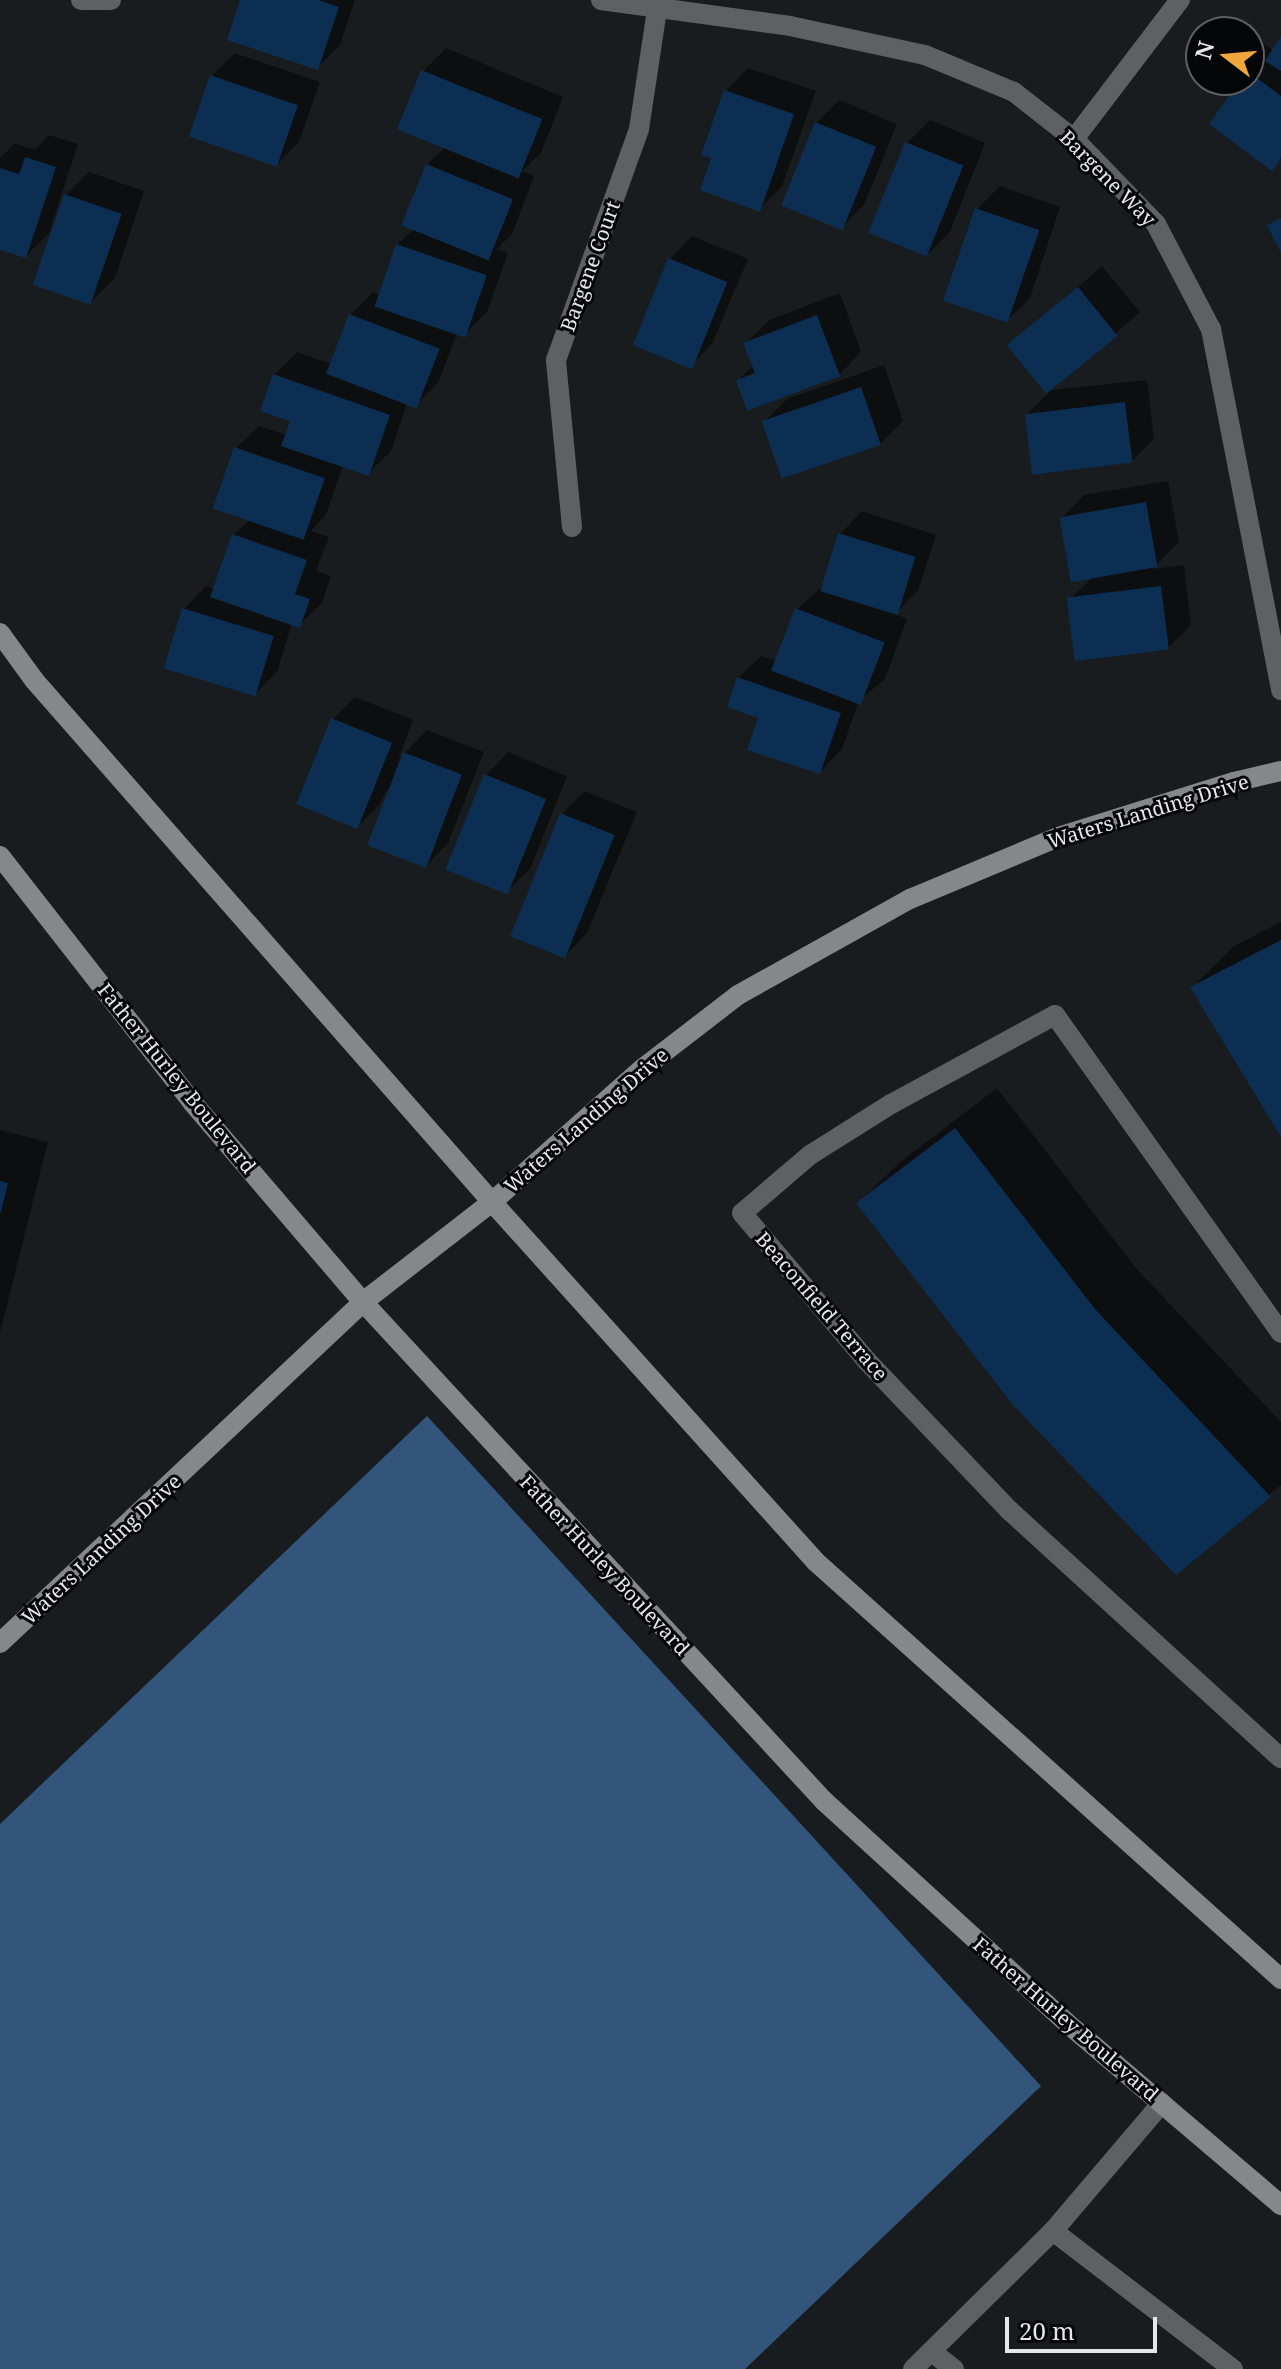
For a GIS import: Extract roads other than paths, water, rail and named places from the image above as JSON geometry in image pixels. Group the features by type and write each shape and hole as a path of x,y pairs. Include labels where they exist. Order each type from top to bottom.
{"main road":[{"path":"0,633 34,680 492,1202 815,1561 1281,1979"},
{"name":"Waters Landing Drive","path":"0,1643 363,1302 492,1202 642,1069 738,995 910,899 1058,837 1234,782 1281,771"},
{"name":"Father Hurley Boulevard","path":"0,856 192,1102 363,1302 824,1801 1067,2023 1281,2205"}],"street":[{"path":"81,0 111,0"},
{"name":"Bargene Way","path":"601,0 790,26 925,55 1014,92 1074,139 1156,224 1211,329 1281,690"},
{"path":"1074,139 1180,0"},
{"name":"Bargene Court","path":"572,527 556,360 639,129 657,10"},
{"name":"Beaconfield Terrace","path":"1281,1333 1055,1015 891,1104 810,1155 742,1213 867,1361 1009,1510 1281,1758"},
{"path":"913,2369 1053,2231 1162,2103"},
{"path":"1053,2231 1233,2369"},
{"path":"932,2352 954,2369"}]}
